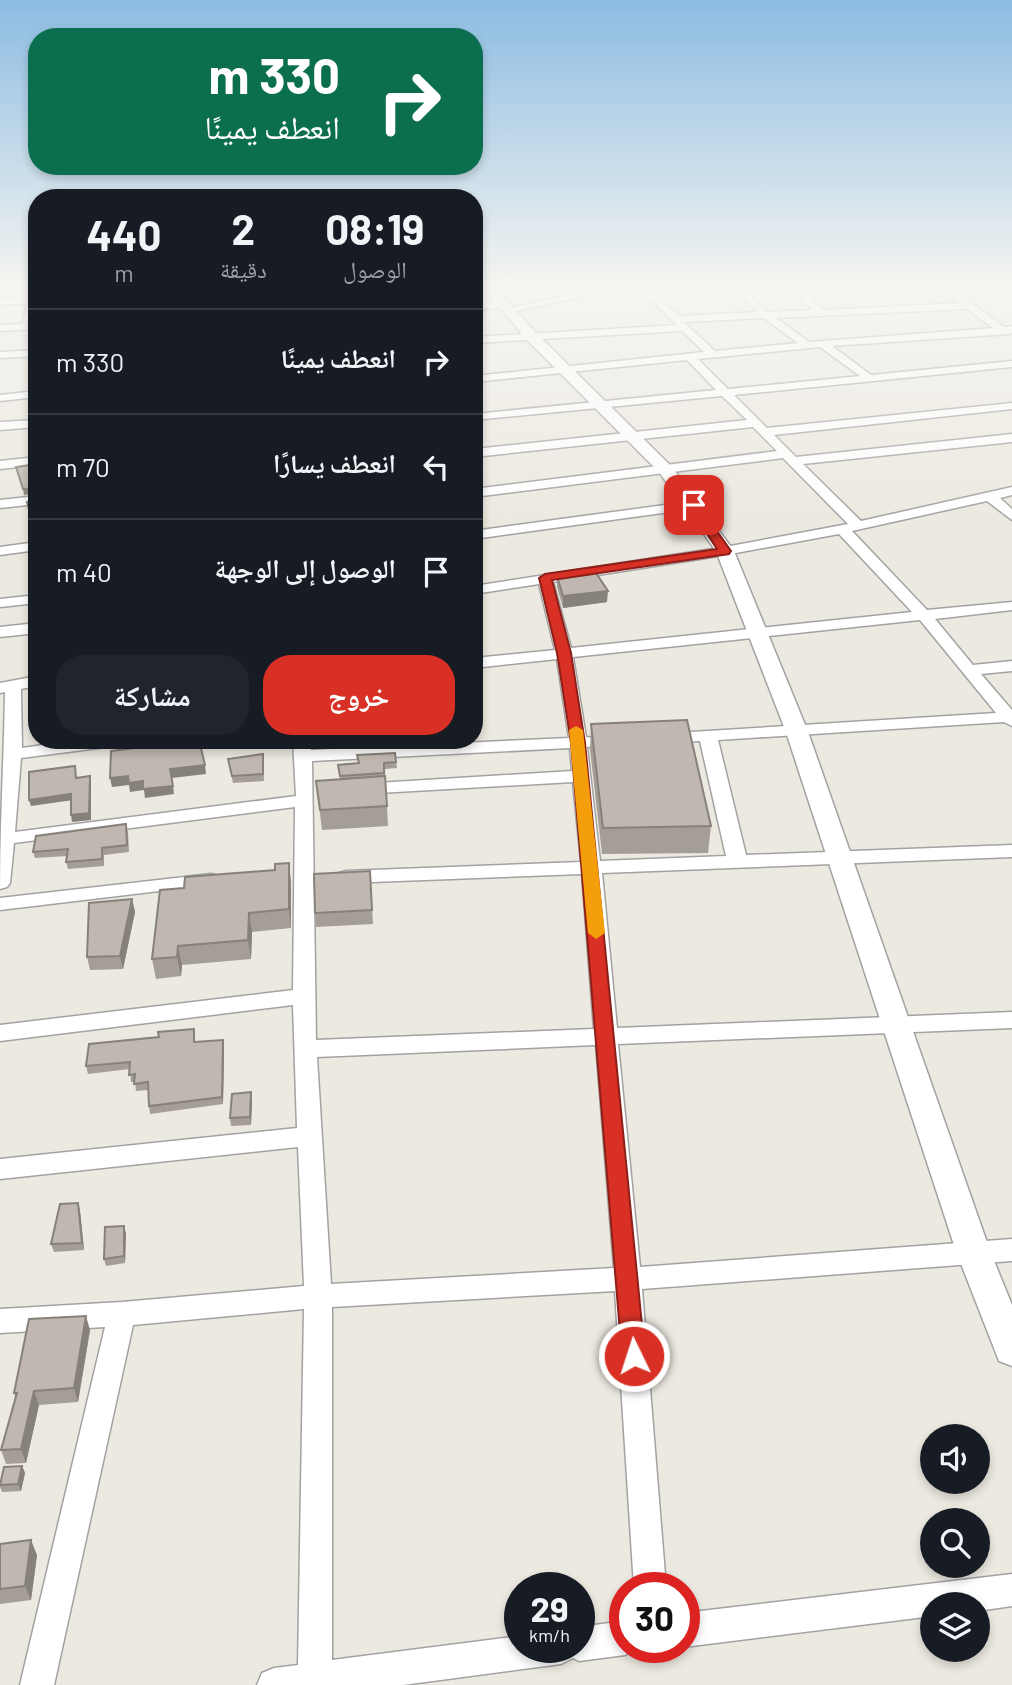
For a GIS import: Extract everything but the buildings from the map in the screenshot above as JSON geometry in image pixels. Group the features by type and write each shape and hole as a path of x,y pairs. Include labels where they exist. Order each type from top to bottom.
{"street":[{"path":"560,364 665,469 694,505 725,551 797,732 973,1251 1012,1350"},
{"path":"483,378 627,364"},
{"path":"697,364 858,526"},
{"path":"850,364 867,376"},
{"path":"483,416 867,376 1012,364"},
{"path":"0,398 28,395"},
{"path":"483,452 1012,406"},
{"path":"0,426 28,423"},
{"path":"483,492 665,469 1012,438"},
{"path":"0,465 28,462"},
{"path":"483,588 725,551 858,526 1012,491"},
{"path":"990,496 1012,516"},
{"path":"0,504 28,501"},
{"path":"483,534 694,505"},
{"path":"841,528 925,617 1011,719"},
{"path":"0,551 28,548"},
{"path":"545,578 564,653 578,743 591,866 628,1279 649,1572"},
{"path":"0,603 28,600"},
{"path":"483,662 1012,606"},
{"path":"0,632 28,629"},
{"path":"969,670 1012,666"},
{"path":"0,883 4,798 13,754 7,687 28,683"},
{"path":"643,740 1011,719"},
{"path":"708,736 737,860"},
{"path":"483,745 604,741"},
{"path":"13,754 52,749"},
{"path":"303,749 309,795 305,1049 318,1296 315,1680"},
{"path":"346,790 580,776"},
{"path":"4,839 309,795"},
{"path":"309,875 1012,851"},
{"path":"0,904 234,877"},
{"path":"0,1033 306,996"},
{"path":"305,1049 1012,1020"},
{"path":"0,1169 310,1136"},
{"path":"0,1321 122,1314 318,1296 628,1279 1012,1250"},
{"path":"37,1685 122,1314"},
{"path":"700,1628 1012,1590"},
{"path":"274,1685 504,1655"}],"slow traffic":[{"path":"576,730 596,933"}],"route":[{"path":"634,1356 578,743 564,653 545,578 725,551 694,505"}]}
